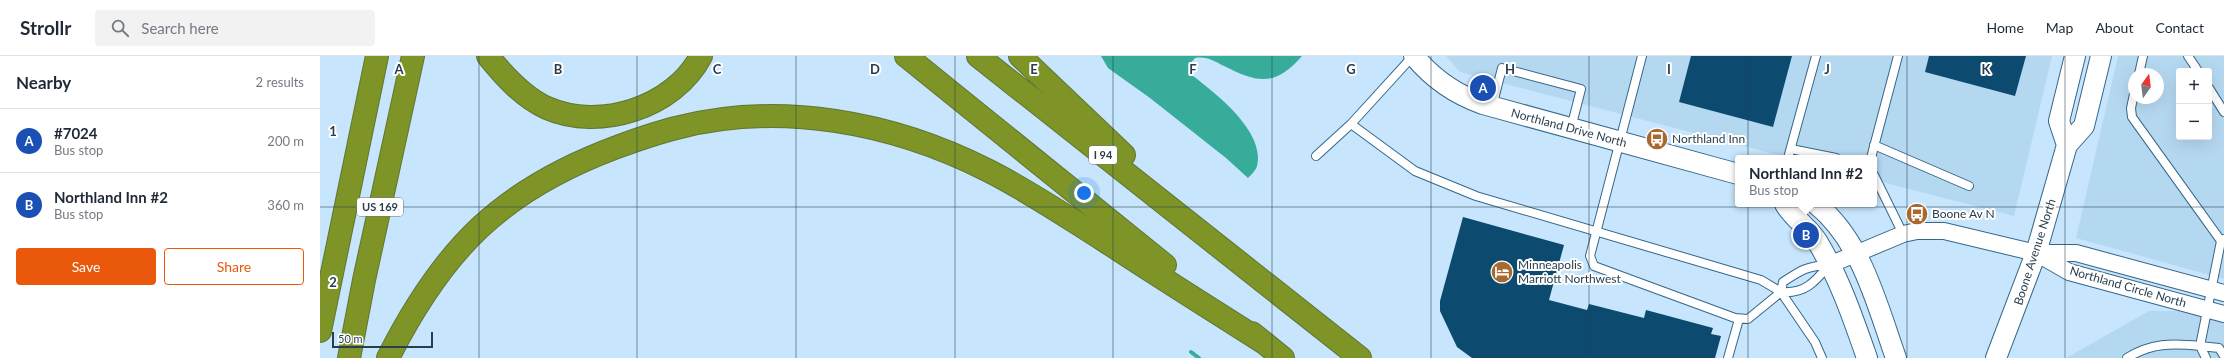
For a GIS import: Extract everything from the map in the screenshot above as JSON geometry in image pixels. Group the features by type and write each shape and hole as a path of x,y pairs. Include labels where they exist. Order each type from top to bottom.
{"highway":[{"name":"US 169","path":"320,331 377,56"},
{"name":"US 169","path":"349,358 414,56"},
{"path":"488,56 506,78 540,104 554,111 581,117 592,117 632,111 658,98 681,81 701,56"},
{"path":"906,56 1104,217 1283,358"},
{"name":"I 94","path":"978,56 1360,358"},
{"path":"1020,56 1228,254"},
{"path":"388,358 416,308 451,257 490,217 518,196 548,178 582,161 657,133 695,124 760,117 828,120 873,127 921,142 964,159 1024,190 1263,342"}],"street":[{"name":"Northland Drive North","path":"1413,56 1438,82 1471,100 1491,107 1735,173"},
{"path":"2067,145 2060,121 2075,56"},
{"name":"Boone Avenue North","path":"1996,358 2036,253 2067,145 2084,126 2101,56"},
{"path":"1787,207 1789,211 1804,224 1817,241 1845,296 1867,358"},
{"path":"1819,207 1839,227 1855,253 1871,287 1896,358"},
{"path":"1829,265 1903,234 1917,231 1944,231 2036,253"},
{"name":"Northland Circle North","path":"2036,253 2076,253 2218,291"},
{"name":"Northland Circle North","path":"2036,253 2069,272 2224,314"}],"lane":[{"path":"1316,156 1351,124 1413,56"},
{"path":"1642,56 1590,256 1594,266 1739,319 1748,319 1781,292 1784,282 1810,266 1829,265"},
{"path":"1789,155 1816,56"},
{"path":"1872,155 1898,56"},
{"path":"2140,68 2143,56"},
{"path":"2188,56 2196,68"},
{"path":"1491,107 1502,68 1581,89 1571,128"},
{"path":"2212,93 2224,112"},
{"path":"2132,104 2132,117 2222,240 2218,291 2206,309 2200,346 2206,358"},
{"path":"1351,124 1415,171 1476,196 1596,233 1761,280 1781,292 1815,342 1822,358"},
{"path":"1874,145 1969,186"},
{"path":"1791,149 1821,155"},
{"path":"1877,181 1903,234"},
{"path":"1781,292 1795,293 1816,281 1829,265"},
{"path":"1728,358 1739,319"},
{"path":"2127,358 2142,349 2174,343 2220,348 2224,356"}],"shaded area":[{"path":"1101,56 1302,56 1283,73 1266,79 1247,76 1207,58 1195,58 1189,65 1189,73 1211,90 1235,113 1246,126 1254,139 1258,153 1257,166 1255,171 1248,178 1226,158 1150,98 1108,68"},
{"path":"1446,56 2052,56 2014,216 1877,181 1877,155 1778,155 1460,72"},
{"path":"2118,56 2224,56 2224,279 2076,238"},
{"path":"2149,311 2183,311 2224,321 2224,358 2066,358"}],"building":[{"path":"1691,56 1792,56 1773,127 1679,102"},
{"path":"1929,56 2026,56 2015,96 1925,72"},
{"name":"Minneapolis Marriott Northwest","path":"1463,217 1564,245 1549,300 1587,310 1589,304 1644,318 1646,310 1713,328 1711,334 1721,336 1715,358 1472,358 1457,347 1440,311 1440,301"}],"waterway":[{"path":"1191,352 1199,358"}],"place":[{"name":"#7024","path":"1483,88"},
{"name":"Northland Inn","path":"1657,139"},
{"name":"Boone Av N","path":"1917,214"},
{"name":"Northland Inn #2","path":"1806,235"},
{"name":"Minneapolis Marriott Northwest","path":"1502,272"}]}
